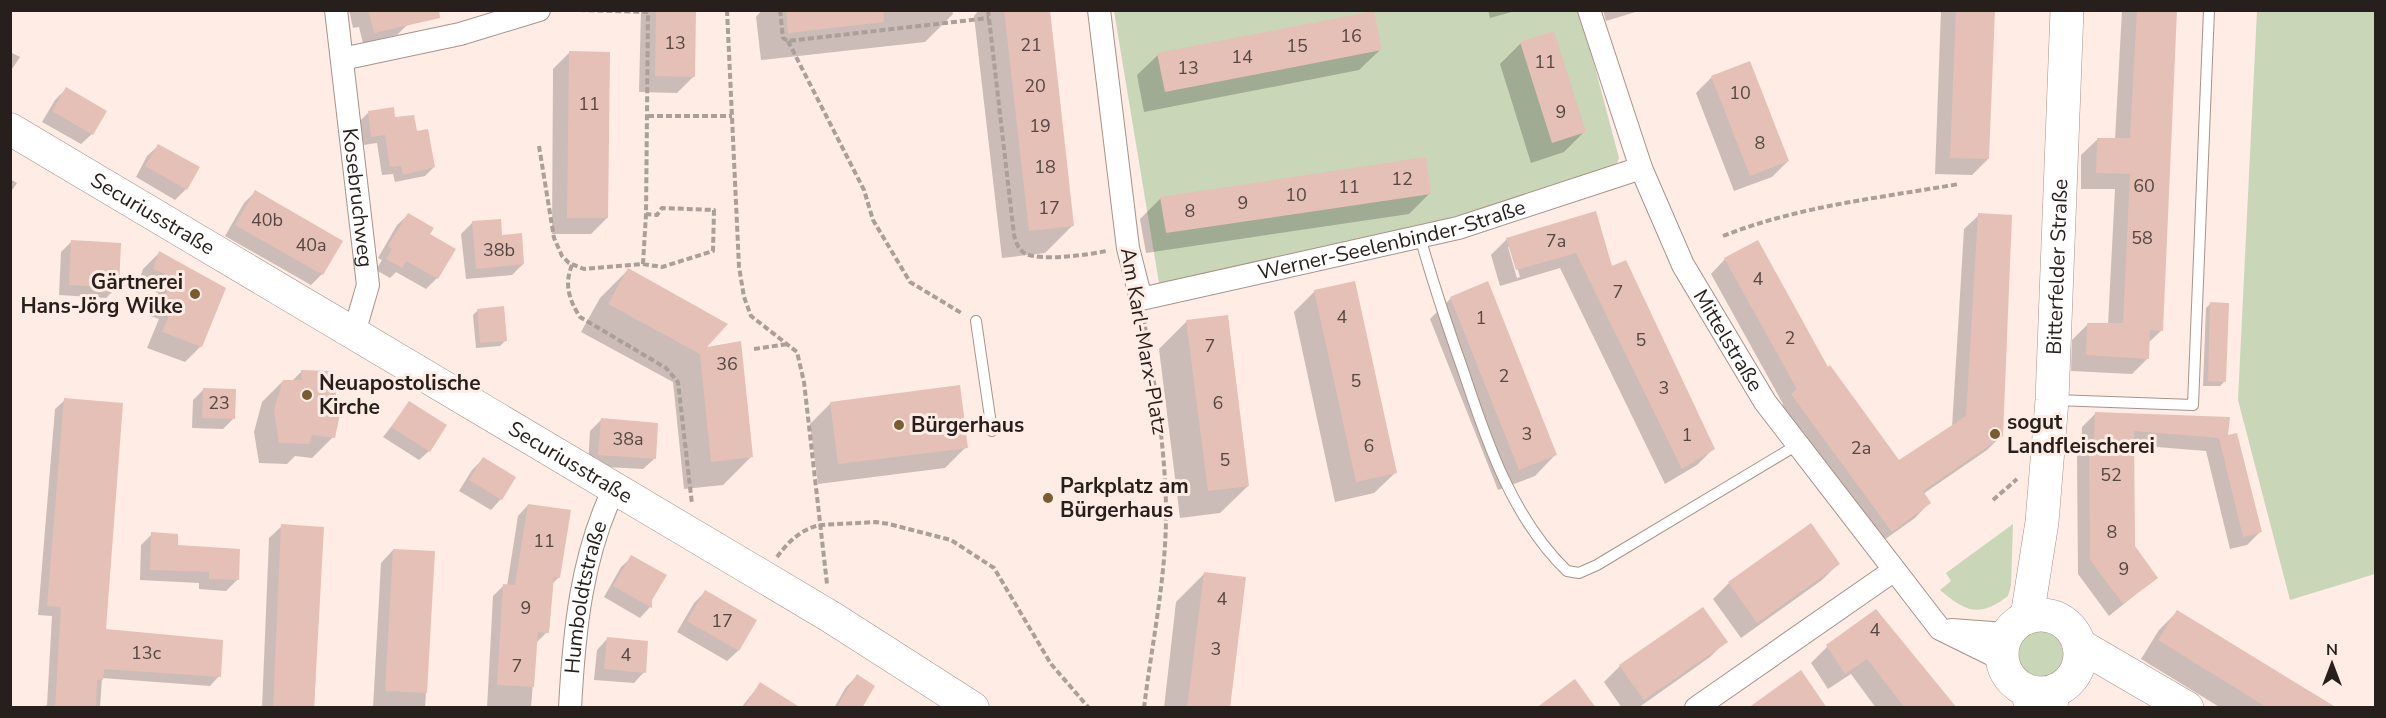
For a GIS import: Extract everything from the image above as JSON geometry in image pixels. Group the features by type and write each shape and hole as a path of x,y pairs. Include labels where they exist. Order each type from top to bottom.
{"main road":[{"name":"Bitterfelder Straße","path":"2021,632 2042,522 2052,400 2067,10"},
{"path":"2053,685 2069,627 2021,632 2012,681 2053,685 2146,682 2187,708"}],"street":[{"name":"Kosebruchweg","path":"336,10 368,285 354,333"},
{"path":"342,59 460,34 539,10"},
{"name":"Am Karl-Marx-Platz","path":"1099,10 1128,248 1141,299"},
{"name":"Mittelstraße","path":"1589,10 1641,168 1683,265 1765,402 1893,571 1940,629 2021,632"},
{"name":"Securiusstraße","path":"10,129 831,617 973,708"},
{"name":"Werner-Seelenbinder-Straße","path":"1141,299 1420,237 1492,218 1641,168"},
{"name":"Humboldtstraße","path":"570,708 573,640 586,571 601,515 614,489"},
{"path":"1696,708 1893,571"}],"lane":[{"path":"2052,400 2193,405 2209,10"},
{"path":"1420,237 1436,292 1489,446 1523,513 1541,541 1567,571 1579,573 1597,565 1797,445"},
{"path":"976,321 992,430"}],"path":[{"path":"578,10 648,12 648,116 643,264"},
{"path":"727,10 739,267 744,297 751,316 797,352 804,382 831,617"},
{"path":"780,10 783,38 788,41 864,190 873,220 910,282 976,321"},
{"path":"988,10 1017,247 1024,253 1036,256 1094,254 1128,248"},
{"path":"788,41 989,18"},
{"path":"648,116 732,116"},
{"path":"539,146 554,238 562,256 572,265 584,269 643,264 662,267 712,251 714,210 662,208 657,215 646,214"},
{"path":"1723,236 1756,223 1832,204 1959,184"},
{"path":"572,265 568,288 572,305 580,317 666,368 678,382 696,537"},
{"name":"Am Karl-Marx-Platz","path":"1141,299 1158,404 1166,508 1161,576 1144,708"},
{"path":"754,349 789,344"},
{"path":"766,579 777,557 791,540 813,526 865,522 889,524 951,540 994,568 1051,664 1089,708"}],"green space":[{"path":"1114,11 1580,11 1619,158 1617,163 1610,167 1451,218 1302,255 1159,283"},
{"path":"2257,11 2375,11 2375,574 2290,600 2238,400"},
{"path":"2013,524 2011,585 2008,596 1989,607 1973,610 1940,590 1951,581 1946,573"},
{"path":"2041,626 2051,628 2060,634 2066,643 2068,653 2066,663 2060,672 2051,678 2041,680 2031,678 2022,672 2016,663 2014,653 2016,643 2022,634 2031,628"}],"building":[{"path":"368,10 439,10 440,18 374,33"},
{"path":"656,10 696,10 695,77 655,76"},
{"path":"786,10 883,10 884,22 788,33"},
{"path":"1004,10 1050,10 1074,226 1029,231"},
{"path":"1956,10 1995,10 1989,159 1950,158"},
{"path":"2137,10 2177,10 2163,331 2150,330 2149,359 2086,355 2087,323 2123,323 2130,174 2096,173 2097,138 2130,138"},
{"path":"1374,11 1382,50 1165,92 1157,53"},
{"path":"1554,31 1586,132 1552,143 1520,42"},
{"path":"569,51 610,52 608,218 567,218"},
{"path":"1750,61 1789,161 1750,176 1711,76"},
{"path":"66,87 107,111 93,135 52,111"},
{"path":"394,107 395,117 414,115 417,131 428,129 435,167 403,175 401,166 390,167 385,135 371,137 368,111"},
{"path":"158,144 200,167 187,190 145,166"},
{"path":"1426,157 1431,194 1166,233 1160,197"},
{"path":"255,190 343,241 323,275 235,225"},
{"path":"1596,211 1612,266 1626,260 1715,449 1682,469 1576,253 1516,270 1506,238"},
{"path":"408,213 434,228 430,234 456,249 438,279 406,261 402,268 386,259 392,249 388,246"},
{"path":"1978,213 2012,215 2003,436 1923,491 1931,503 1892,532 1791,394 1797,389 1724,258 1758,240 1828,367 1830,365 1899,460 1966,416"},
{"path":"501,219 502,235 522,233 524,264 476,269 472,221"},
{"path":"71,240 121,243 119,288 69,285"},
{"name":"Gärtnerei Hans-Jörg Wilke","path":"159,251 226,288 202,347 162,332 174,303 163,299 173,277 153,269"},
{"path":"628,268 728,324 707,347 741,341 753,457 711,462 700,354 608,304"},
{"path":"1355,281 1397,473 1356,482 1314,290"},
{"path":"1488,281 1557,455 1519,470 1450,297"},
{"path":"2210,302 2229,303 2226,382 2208,381"},
{"path":"504,306 507,341 480,343 477,309"},
{"path":"1228,315 1249,486 1208,491 1186,320"},
{"name":"Neuapostolische Kirche","path":"301,370 331,371 340,414 335,438 312,435 309,444 279,443 274,410 283,380 302,380"},
{"name":"Bürgerhaus","path":"960,385 968,448 838,464 830,402"},
{"path":"203,388 236,389 235,419 202,418"},
{"path":"64,398 123,403 106,629 223,640 221,677 104,669 103,680 97,680 96,708 55,708 61,607 47,606"},
{"path":"409,401 447,425 430,452 391,427"},
{"path":"2095,412 2230,417 2228,435 2237,433 2262,532 2243,537 2219,438 2134,431 2135,546 2158,578 2123,604 2090,560 2089,440 2094,440"},
{"path":"601,418 658,423 656,459 598,455"},
{"path":"483,457 516,477 502,500 469,480"},
{"path":"528,504 571,510 560,578 554,577 549,633 538,632 534,687 497,685 503,584 515,585"},
{"path":"1811,523 1840,564 1757,623 1728,582"},
{"path":"281,524 324,527 314,708 273,708"},
{"path":"151,532 178,534 178,545 240,549 239,580 209,579 209,572 150,570"},
{"path":"393,549 435,551 427,693 385,691"},
{"path":"631,555 667,575 652,600 652,608 613,586"},
{"path":"1204,572 1246,577 1230,708 1187,708"},
{"path":"705,590 757,620 739,651 687,621"},
{"path":"1703,607 1728,642 1644,700 1619,665"},
{"path":"1876,609 1957,708 1905,708 1867,659 1845,674 1826,645"},
{"path":"2177,610 2337,708 2268,708 2158,640"},
{"path":"607,637 648,641 646,673 604,669"},
{"path":"1801,670 1827,708 1748,708 1780,685"},
{"path":"857,674 875,686 862,708 836,708"},
{"path":"1575,679 1596,708 1536,708"},
{"path":"760,682 801,708 744,708"}],"place":[{"name":"Gärtnerei Hans-Jörg Wilke","path":"195,294"},
{"name":"Neuapostolische Kirche","path":"307,395"},
{"name":"Bürgerhaus","path":"899,425"},
{"name":"sogut Landfleischerei","path":"1995,434"},
{"name":"Parkplatz am Bürgerhaus","path":"1048,498"}]}
